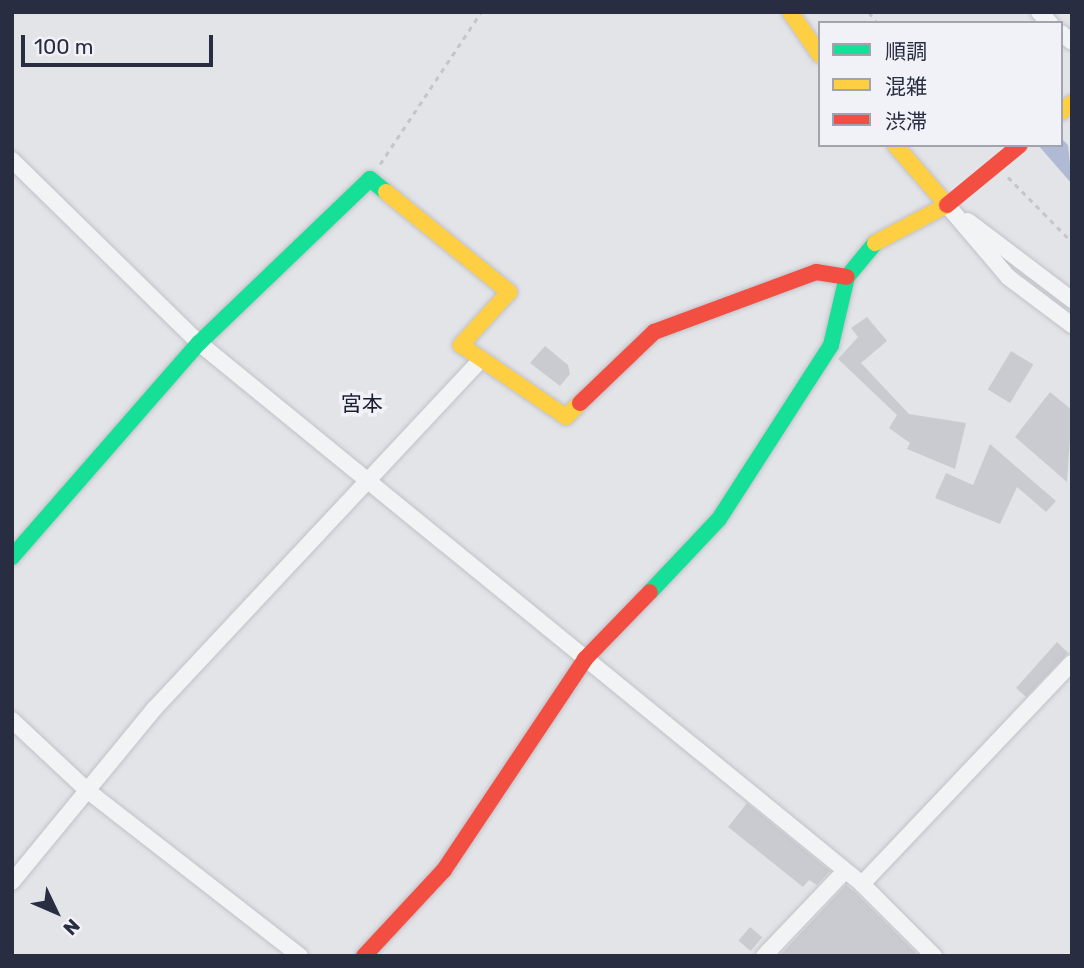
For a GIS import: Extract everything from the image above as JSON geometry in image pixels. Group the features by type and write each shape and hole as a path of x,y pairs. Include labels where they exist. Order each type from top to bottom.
{"street":[{"path":"790,12 818,52"},
{"path":"897,147 1008,277 1072,325"},
{"path":"364,956 444,870 585,659 719,519 831,345 847,277 864,249 947,205 1018,147"},
{"path":"12,160 199,343 367,484 862,884 934,956"},
{"path":"12,556 199,343 370,179 509,292 461,345 566,417 654,332 816,272 847,277"},
{"path":"947,205 1072,300"},
{"path":"12,882 230,625 367,484 481,360"},
{"path":"862,884 1072,663"},
{"path":"12,720 88,791 300,956"},
{"path":"764,956 845,871"}],"path":[{"path":"370,179 481,12"},
{"path":"998,166 1072,242"}],"water":[{"path":"1063,140 1068,145 1072,184 1040,147 1063,147"}],"building":[{"path":"867,317 887,341 861,363 909,414 966,423 955,469 907,449 910,443 889,428 897,415 838,359 858,337 851,328"},
{"path":"545,346 568,365 570,374 560,386 530,363"},
{"path":"1011,351 1033,364 1010,403 988,390"},
{"path":"1050,392 1072,410 1067,482 1015,437"},
{"path":"990,444 1056,501 1046,512 1017,487 1000,524 935,498 946,473 973,485"},
{"path":"1057,642 1068,653 1026,697 1016,688"},
{"path":"747,803 830,871 817,885 809,880 803,887 728,827"},
{"path":"846,885 855,892 919,956 779,956"},
{"path":"750,927 762,937 751,951 738,941"}],"traffic: fast":[{"path":"12,557 199,343 370,179 386,192"},
{"path":"650,592 719,519 831,345 847,277 875,243"}],"traffic: slow":[{"path":"790,12 818,52"},
{"path":"1063,110 1072,103"},
{"path":"875,243 947,205 897,147"},
{"path":"386,192 509,292 461,345 566,417 580,403"}],"traffic: jam":[{"path":"947,205 1018,147"},
{"path":"580,403 654,332 816,272 847,277"},
{"path":"364,956 444,870 585,659 650,592"}],"district":[{"name":"宮本","path":"362,404"}]}
